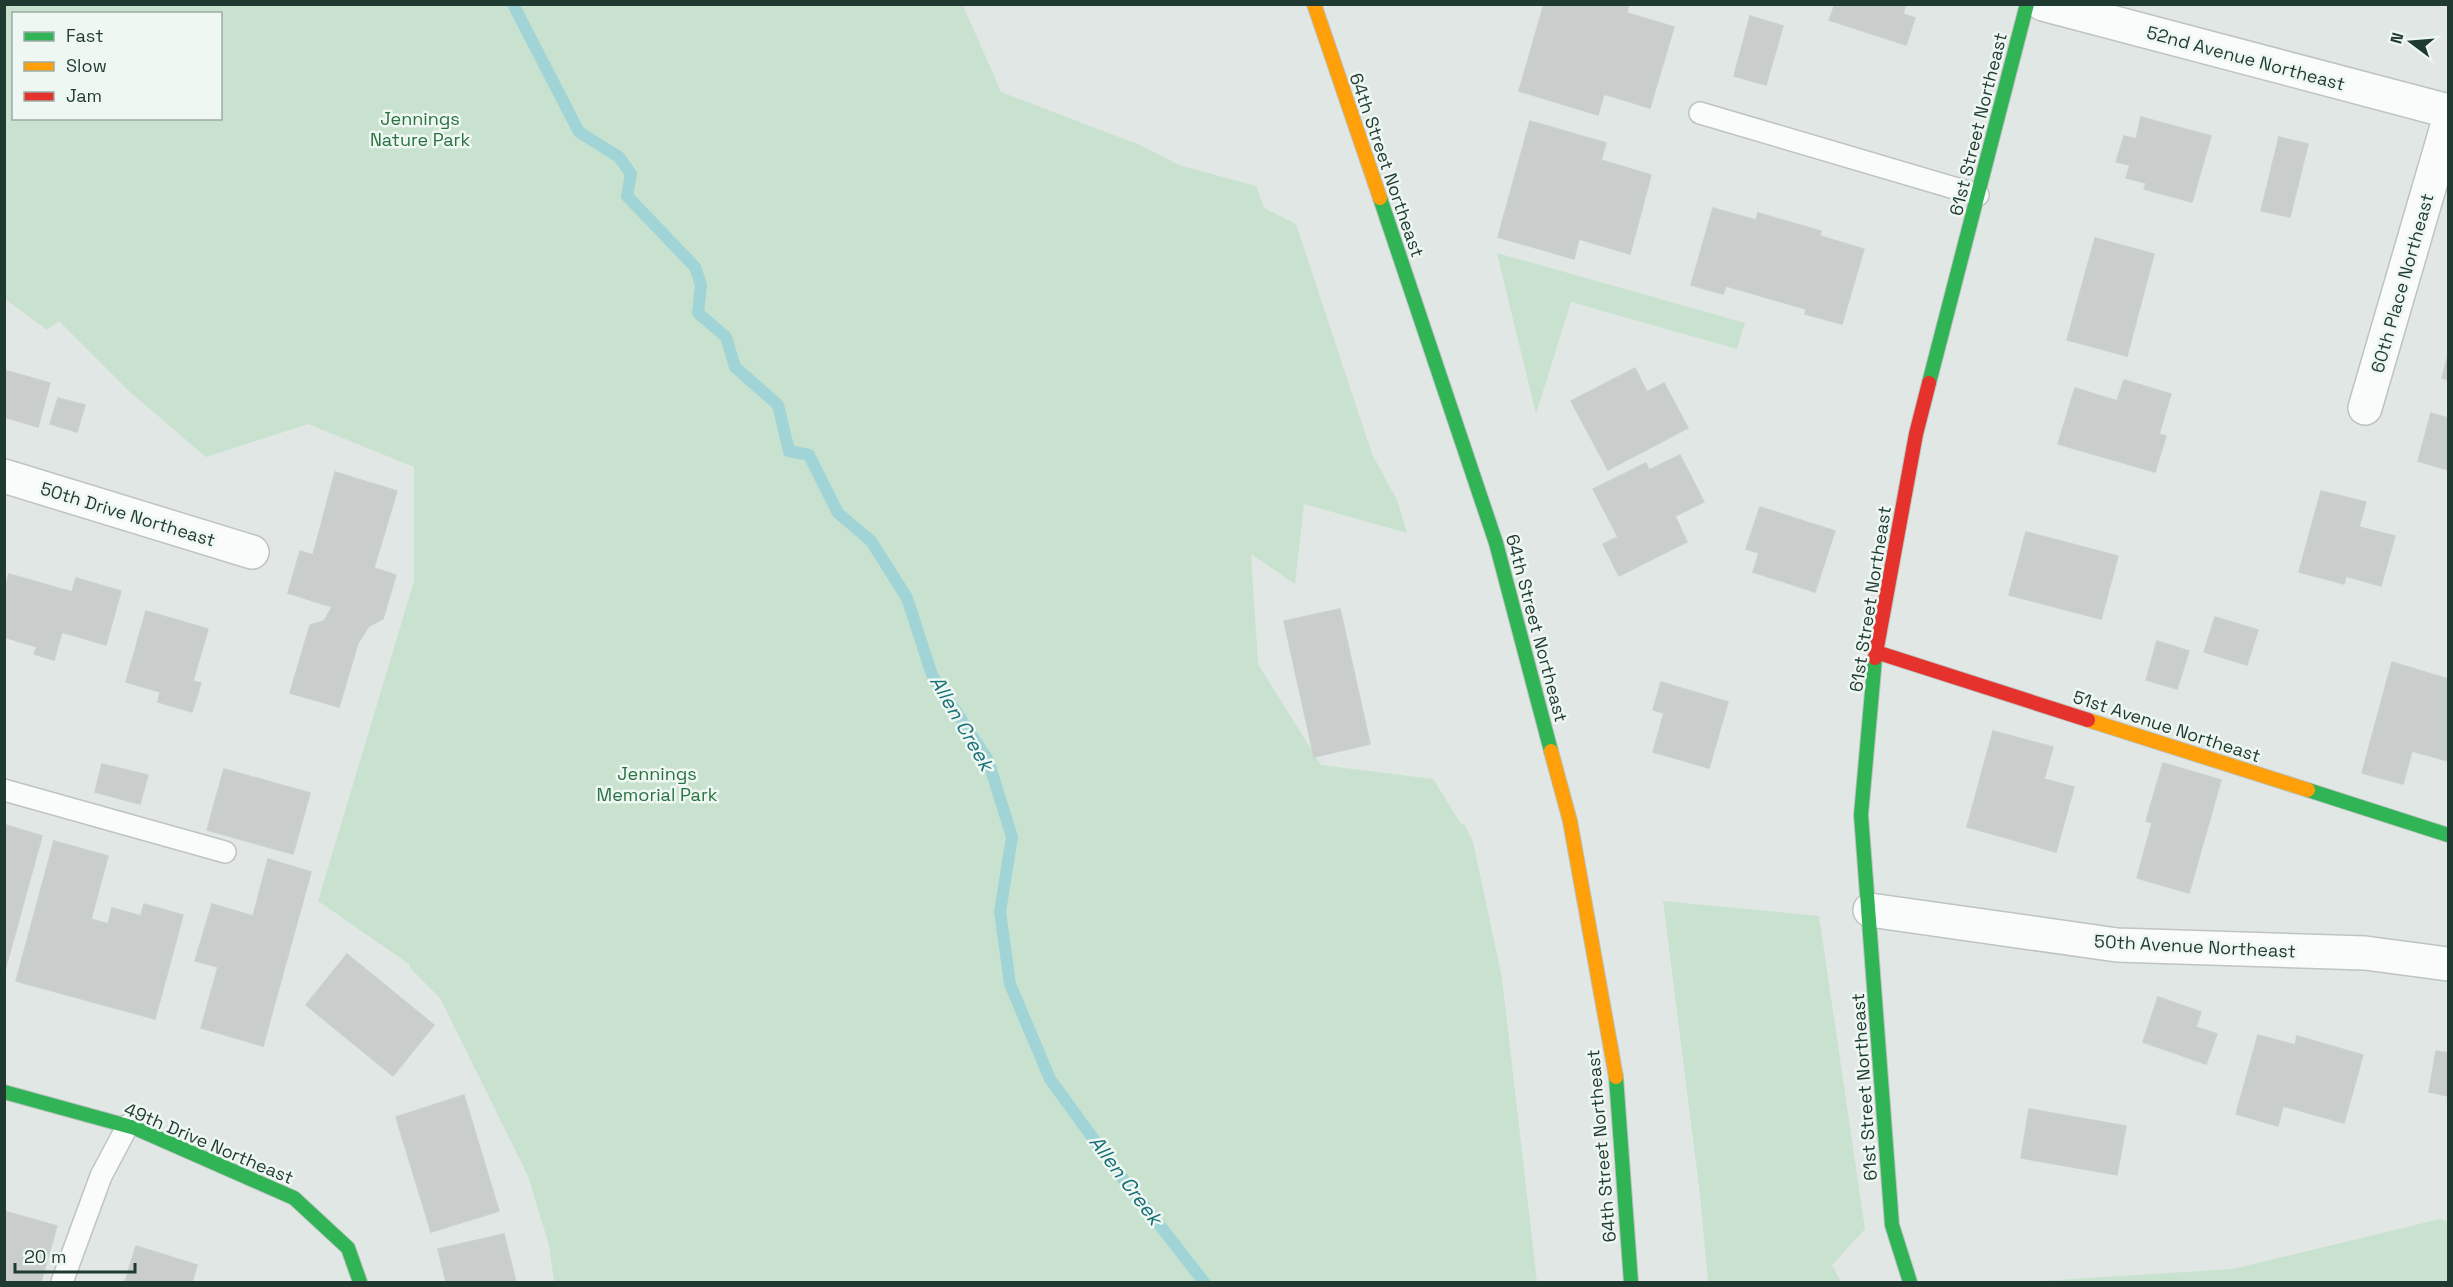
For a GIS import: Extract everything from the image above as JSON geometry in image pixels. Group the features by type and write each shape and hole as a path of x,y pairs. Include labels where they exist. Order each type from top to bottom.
{"street":[{"name":"64th Street Northeast","path":"1314,4 1496,543 1570,821 1616,1077 1631,1282"},
{"name":"61st Street Northeast","path":"1910,1282 1892,1225 1870,910 1861,815 1875,652 1916,434 2027,4"},
{"name":"52nd Avenue Northeast","path":"2043,4 2448,111"},
{"name":"60th Place Northeast","path":"2365,408 2448,123"},
{"name":"50th Drive Northeast","path":"4,476 252,552"},
{"name":"51st Avenue Northeast","path":"1875,652 2448,835"},
{"name":"50th Avenue Northeast","path":"1870,910 2117,945 2365,953 2448,964"},
{"name":"49th Drive Northeast","path":"4,1092 128,1125 230,1167 294,1198 348,1248 360,1282"}],"lane":[{"path":"1700,113 1978,195"},
{"path":"4,790 225,852"},
{"path":"62,1282 101,1176 128,1125"}],"green space":[{"path":"5,5 963,5 1001,92 1140,145 1179,165 1256,186 1264,208 1296,224 1372,454 1397,500 1407,533 1304,504 1295,584 1251,554 1258,664 1321,765 1433,779 1461,824 1465,825 1473,842 1502,978 1537,1282 554,1282 549,1245 528,1176 440,998 411,969 409,964 318,901 414,581 414,467 308,424 206,457 130,392 59,321 47,330 5,299"},
{"path":"1497,253 1745,323 1737,349 1571,302 1536,414"},
{"path":"1663,901 1819,916 1865,1229 1832,1265 1841,1282 1708,1282 1700,1194"},
{"path":"2440,1219 2448,1222 2448,1282 2024,1282 2233,1269"}],"building":[{"path":"1544,4 1629,4 1627,13 1674,27 1650,108 1604,94 1598,115 1519,91"},
{"path":"1835,4 1906,4 1903,14 1915,18 1906,45 1829,20"},
{"path":"1750,16 1783,26 1766,85 1734,76"},
{"path":"2141,117 2211,136 2192,202 2144,189 2146,183 2126,178 2130,165 2116,162 2124,136 2136,139"},
{"path":"1530,121 1606,143 1601,160 1651,175 1630,254 1579,239 1574,259 1498,237"},
{"path":"2279,137 2308,144 2290,217 2261,211"},
{"path":"1713,208 1756,220 1758,213 1821,231 1820,236 1864,249 1842,324 1805,314 1806,309 1726,286 1723,294 1691,285"},
{"path":"2095,238 2154,254 2127,356 2067,340"},
{"path":"2448,355 2448,380 2442,378"},
{"path":"1635,368 1647,392 1664,383 1688,428 1608,470 1571,401"},
{"path":"4,370 50,383 38,427 4,417"},
{"path":"2124,380 2171,394 2159,434 2166,436 2155,472 2058,444 2075,388 2117,401"},
{"path":"58,398 85,405 77,432 50,424"},
{"path":"2431,413 2448,418 2448,470 2418,461"},
{"path":"1680,455 1704,502 1675,516 1687,542 1619,576 1603,544 1618,537 1593,489 1646,463 1649,470"},
{"path":"335,472 397,491 374,568 396,575 383,619 369,626 358,643 339,707 290,693 310,625 324,621 332,607 288,593 300,551 313,555"},
{"path":"2321,491 2366,502 2359,527 2395,536 2381,586 2346,576 2344,584 2299,572"},
{"path":"1760,507 1835,531 1815,592 1753,572 1759,553 1746,549"},
{"path":"2026,532 2118,556 2101,619 2009,595"},
{"path":"9,574 72,592 76,578 121,591 106,645 62,632 54,660 34,654 37,647 4,637 4,591"},
{"path":"1340,609 1370,744 1314,757 1284,621"},
{"path":"146,611 208,629 193,681 201,683 192,712 158,702 160,692 126,682"},
{"path":"2215,617 2258,630 2247,665 2204,652"},
{"path":"2157,641 2189,651 2177,689 2146,680"},
{"path":"2392,662 2448,679 2448,761 2412,751 2403,784 2362,773"},
{"path":"1661,682 1728,702 1709,768 1653,752 1664,713 1653,710"},
{"path":"1993,731 2053,747 2044,779 2074,787 2056,852 1967,827"},
{"path":"2163,763 2221,780 2189,893 2137,878 2152,823 2146,821"},
{"path":"102,764 148,775 140,804 95,792"},
{"path":"224,769 310,793 293,854 207,830"},
{"path":"6,825 42,836 4,974 4,829"},
{"path":"54,841 108,856 91,919 108,924 112,908 141,916 144,904 183,915 155,1019 16,981"},
{"path":"268,859 311,872 263,1046 201,1028 218,967 195,961 212,904 253,916"},
{"path":"347,954 434,1025 393,1076 306,1005"},
{"path":"2158,997 2201,1012 2196,1027 2217,1034 2206,1064 2143,1042"},
{"path":"2258,1035 2295,1045 2297,1036 2363,1055 2344,1123 2283,1106 2278,1126 2236,1114"},
{"path":"2436,1051 2448,1053 2448,1096 2429,1092"},
{"path":"464,1095 499,1211 431,1232 396,1117"},
{"path":"2029,1109 2126,1126 2117,1175 2021,1158"},
{"path":"4,1211 57,1226 41,1282 4,1282"},
{"path":"504,1234 516,1282 446,1282 438,1249"},
{"path":"136,1246 197,1265 192,1282 125,1282"}],"waterway":[{"name":"Allen Creek","path":"513,4 579,132 619,157 631,174 627,196 695,267 701,285 698,313 726,337 735,367 778,405 789,451 809,455 838,513 871,541 907,598 932,675 988,760 1012,837 1000,912 1010,984 1050,1079 1111,1163 1204,1282"}],"traffic: fast":[{"path":"1929,383 2027,4"},
{"path":"1380,198 1496,543 1551,751"},
{"path":"1875,658 1861,815 1892,1225 1910,1282"},
{"path":"2308,790 2448,835"},
{"path":"1616,1077 1631,1282"},
{"path":"4,1092 135,1128 294,1198 348,1248 360,1282"}],"traffic: slow":[{"path":"1314,4 1380,198"},
{"path":"2088,720 2308,790"},
{"path":"1551,751 1570,821 1616,1077"}],"traffic: jam":[{"path":"1875,658 1916,434 1929,383"},
{"path":"1876,652 2088,720"}],"park label":[{"name":"Jennings Nature Park","path":"420,128"},
{"name":"Jennings Memorial Park","path":"657,783"}]}
